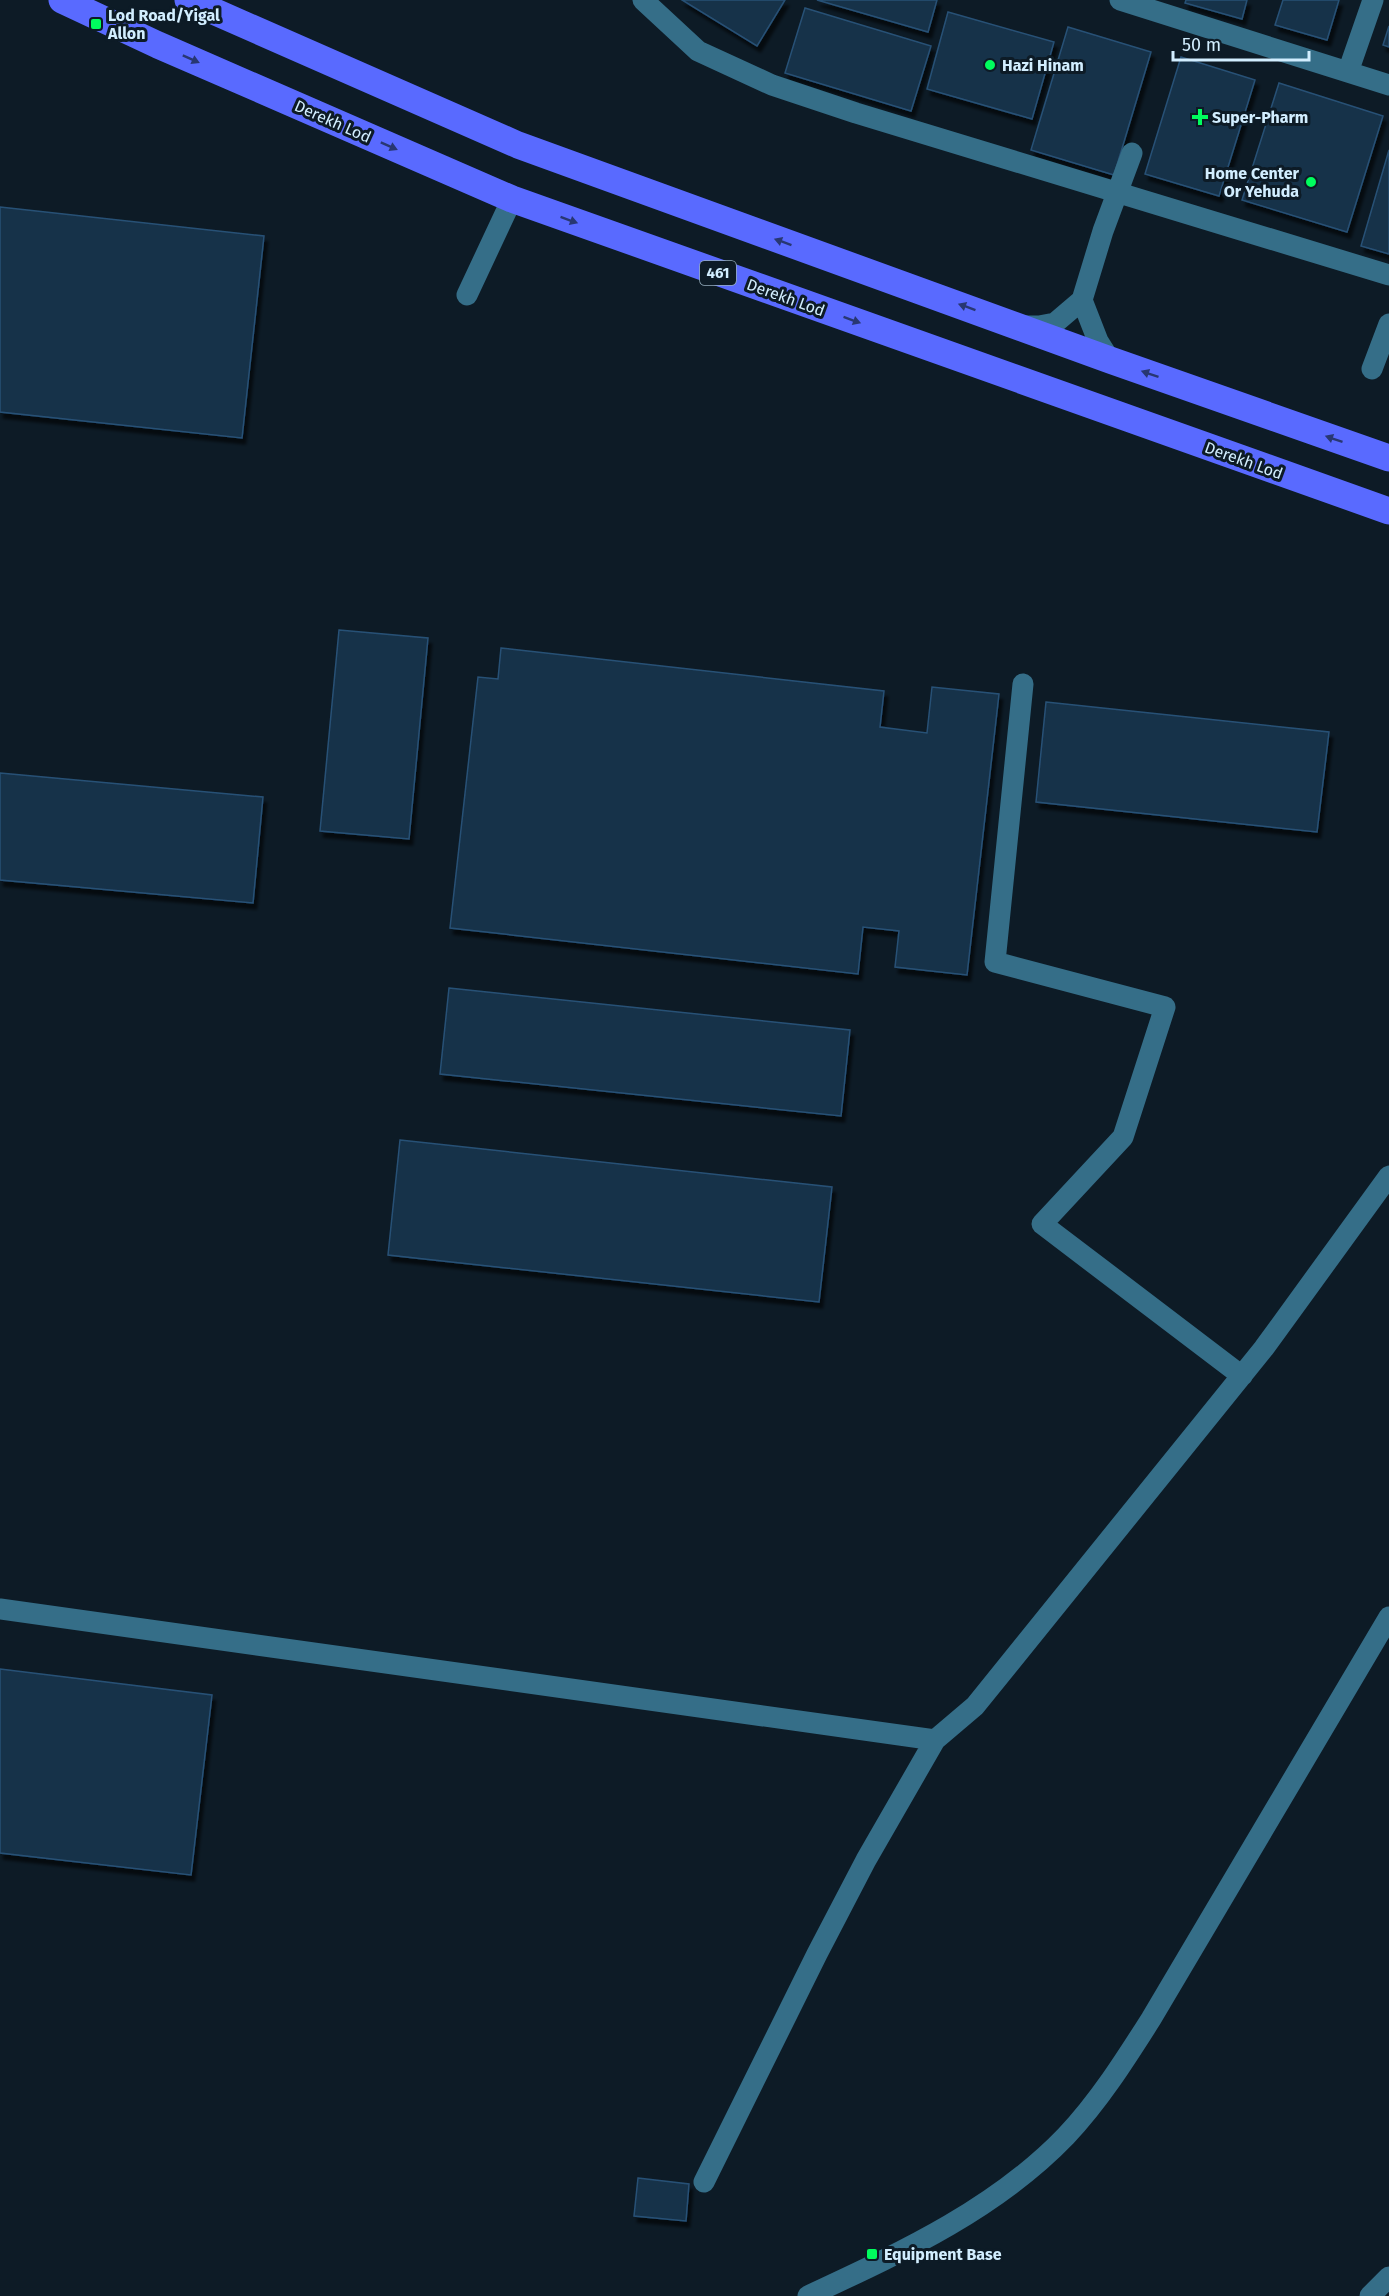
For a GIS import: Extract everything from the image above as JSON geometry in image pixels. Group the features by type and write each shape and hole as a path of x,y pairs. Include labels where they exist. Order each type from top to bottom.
{"main road":[{"name":"Derekh Lod","path":"62,0 158,45 512,200 1389,512"},
{"path":"188,0 518,145 1110,360 1389,458"}],"street":[{"path":"643,0 699,51 771,85 1389,275"},
{"path":"1120,0 1162,6 1389,85"},
{"path":"1348,72 1372,0"},
{"path":"1021,326 1040,326 1055,322 1082,300 1103,231 1132,153"},
{"path":"467,295 512,200"},
{"path":"1082,300 1098,341 1110,360"},
{"path":"1372,369 1389,324"},
{"path":"1023,684 995,962 1165,1006 1123,1137 1042,1224 1242,1376"},
{"path":"704,2182 866,1860 935,1740 975,1706 1242,1376 1389,1176"},
{"path":"0,1609 935,1740"},
{"path":"808,2296 907,2250 989,2201 1031,2169 1066,2136 1110,2084 1151,2019 1389,1617"},
{"path":"1370,2296 1389,2277"}],"building":[{"path":"682,0 785,0 757,46"},
{"path":"817,0 937,0 928,32"},
{"path":"1186,0 1247,0 1242,19 1185,3"},
{"path":"1283,0 1339,0 1327,40 1275,25"},
{"path":"805,8 931,46 911,111 785,73"},
{"name":"Hazi Hinam","path":"948,12 1054,42 1032,119 927,89"},
{"path":"1389,26 1389,47 1383,45"},
{"path":"1068,27 1151,52 1114,175 1031,150"},
{"path":"1181,57 1255,80 1219,196 1145,174"},
{"path":"1279,83 1383,116 1347,232 1242,200"},
{"path":"1389,150 1389,254 1361,246"},
{"path":"0,207 264,236 242,438 0,412"},
{"path":"339,630 428,638 409,839 320,831"},
{"path":"501,648 884,691 880,727 927,733 932,687 999,694 967,975 895,967 899,931 863,927 858,974 450,928 478,677 498,679"},
{"path":"1046,702 1329,732 1317,832 1036,802"},
{"path":"0,773 263,797 253,903 0,880"},
{"path":"449,988 850,1030 841,1116 440,1074"},
{"path":"400,1140 832,1187 819,1302 388,1255"},
{"path":"0,1669 212,1695 191,1875 0,1853"},
{"path":"638,2178 689,2184 686,2221 634,2216"}],"place":[{"name":"Lod Road/Yigal Allon","path":"96,24"},
{"name":"Hazi Hinam","path":"990,65"},
{"name":"Super-Pharm","path":"1200,117"},
{"name":"Home Center Or Yehuda","path":"1311,182"},
{"name":"Equipment Base","path":"872,2254"}]}
